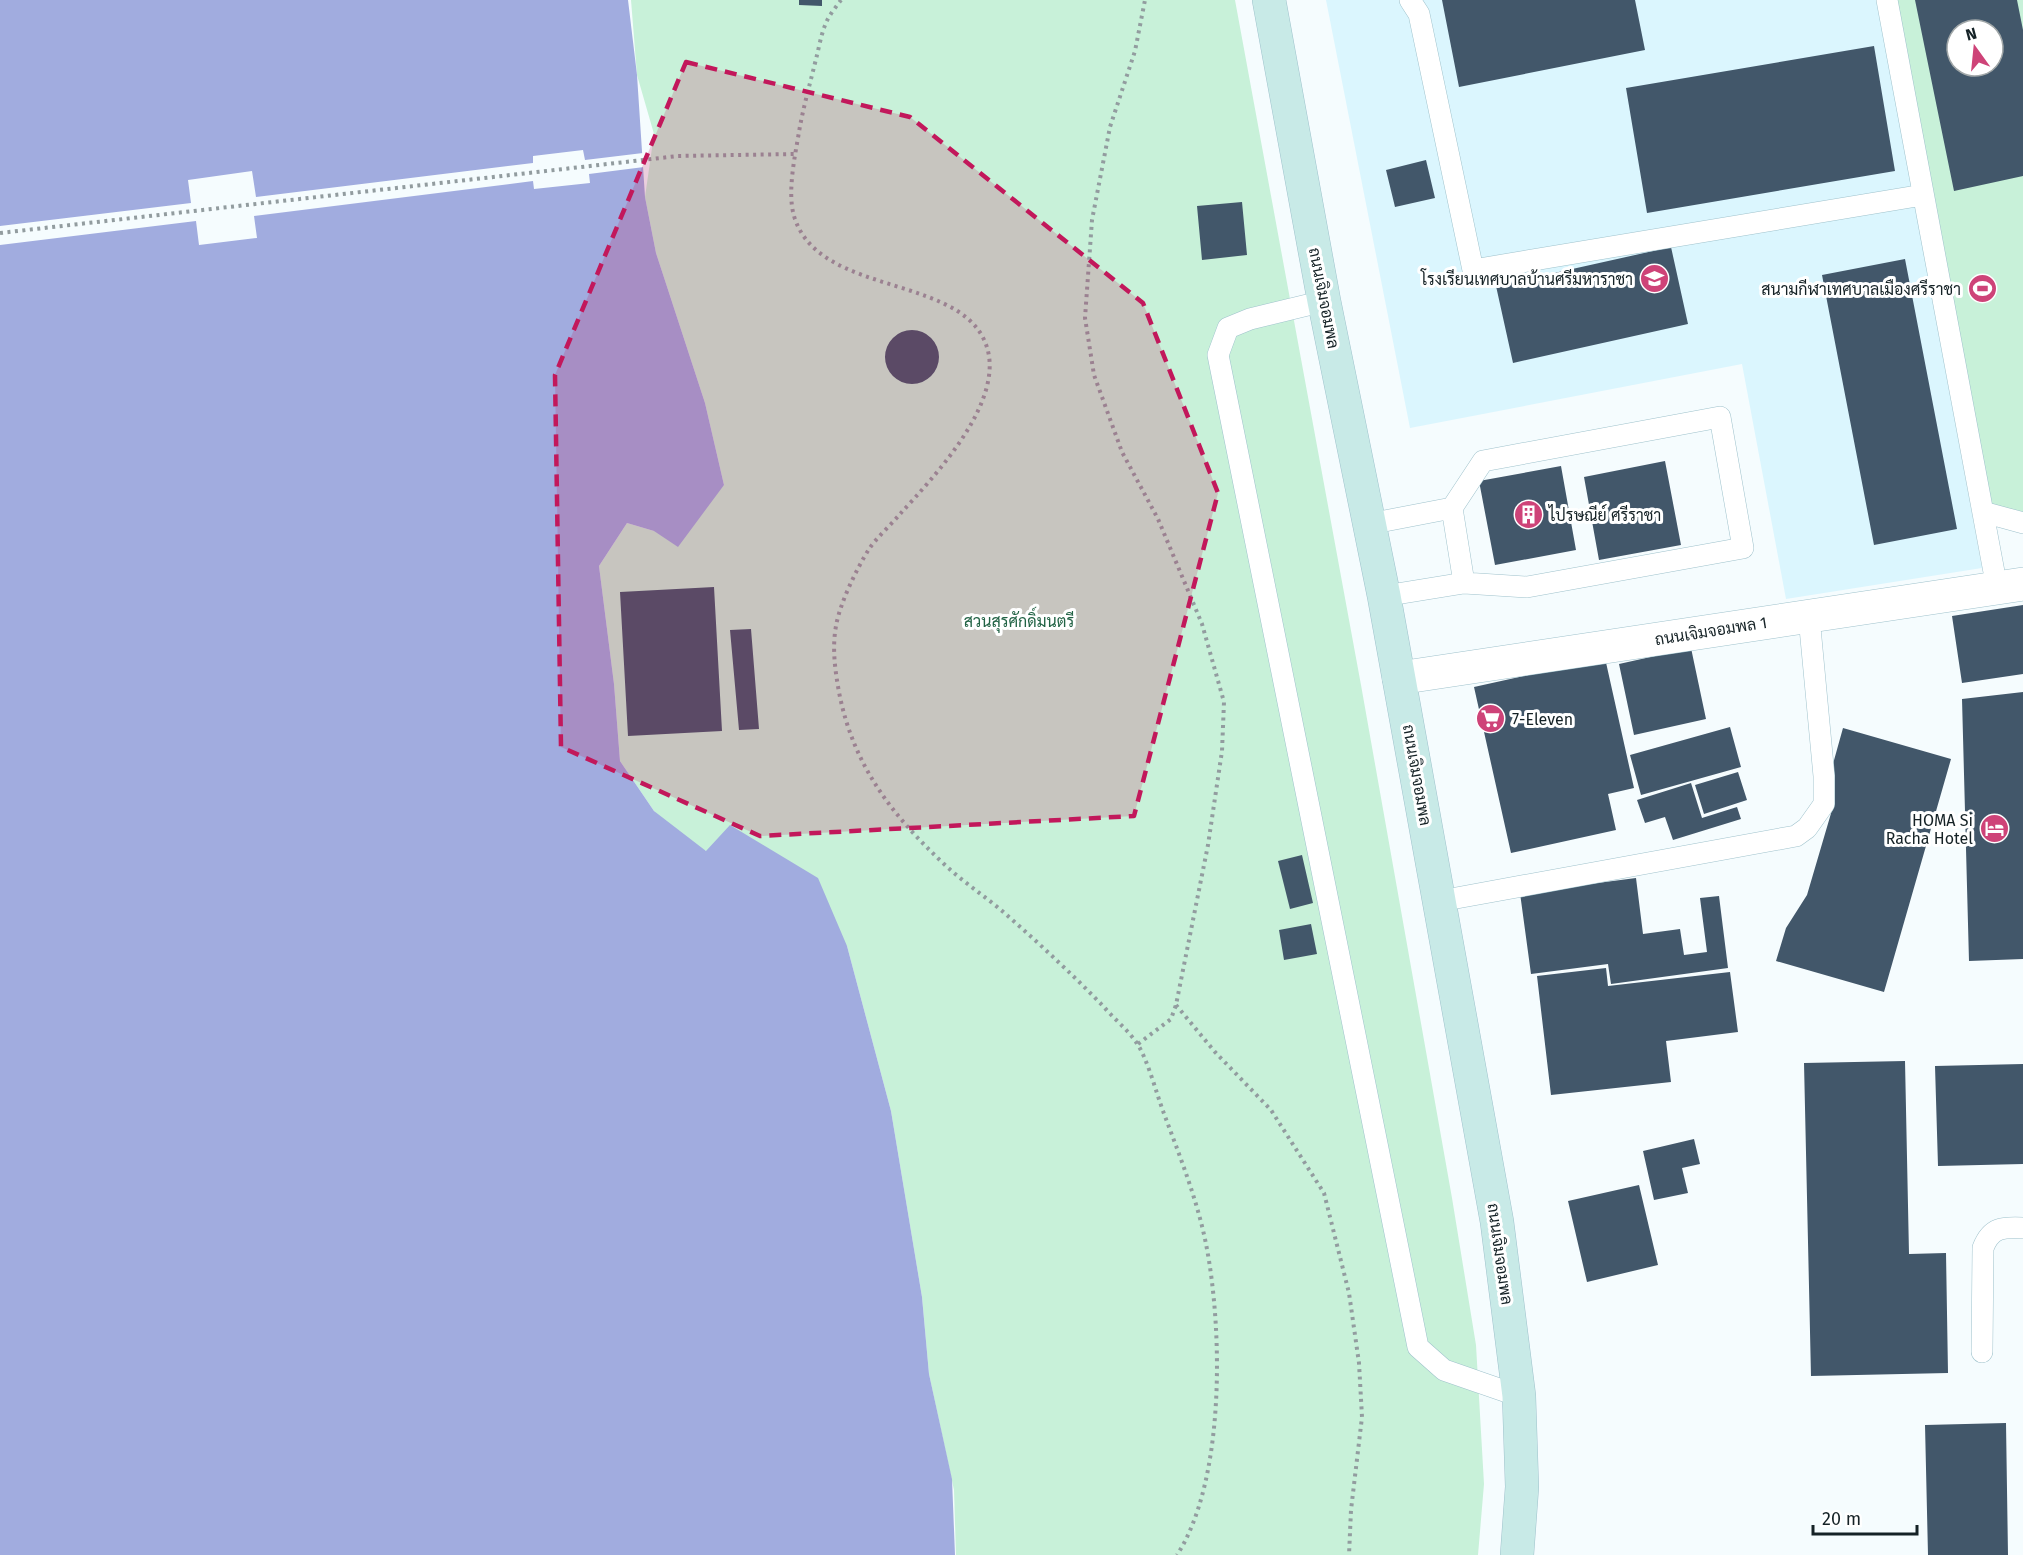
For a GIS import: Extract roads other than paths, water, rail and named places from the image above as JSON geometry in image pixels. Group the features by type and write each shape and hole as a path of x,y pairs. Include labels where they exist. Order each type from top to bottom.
{"main road":[{"name":"ถนนเจิมจอมพล","path":"1269,0 1324,301 1384,596 1497,1222 1519,1396 1522,1487 1517,1555"}],"street":[{"name":"ถนนเจิมจอมพล 1","path":"1399,678 2010,586"}],"lane":[{"path":"1410,0 1419,14 1473,270 1923,195"},
{"path":"1887,0 1983,512 2010,586"},
{"path":"1324,301 1250,319 1227,328 1218,355 1418,1347 1444,1370 1519,1396"},
{"path":"1384,596 1464,583 1527,587 1743,548 1720,417 1483,461 1452,508 1464,583"},
{"path":"1369,524 1452,508"},
{"path":"1983,512 2023,523"},
{"path":"1440,901 1796,836 1807,828 1824,804 1824,776 1809,617"},
{"path":"1982,1352 1983,1248 1987,1238 1995,1231 2023,1228"}],"water":[{"path":"0,0 628,0 637,75 645,197 656,253 705,403 724,485 678,547 654,531 627,523 599,566 614,684 620,761 654,811 706,851 730,825 818,878 847,946 891,1111 922,1297 929,1374 952,1479 955,1555 0,1555"}],"place":[{"name":"โรงเรียนเทศบาลบ้านศรีมหาราชา","path":"1654,279"},
{"name":"สนามกีฬาเทศบาลเมืองศรีราชา","path":"1982,289"},
{"name":"ไปรษณีย์ ศรีราชา","path":"1528,515"},
{"name":"7-Eleven","path":"1491,719"},
{"name":"HOMA Si Racha Hotel","path":"1994,829"}],"park label":[{"name":"สวนสุรศักดิ์มนตรี","path":"1019,621"}]}
